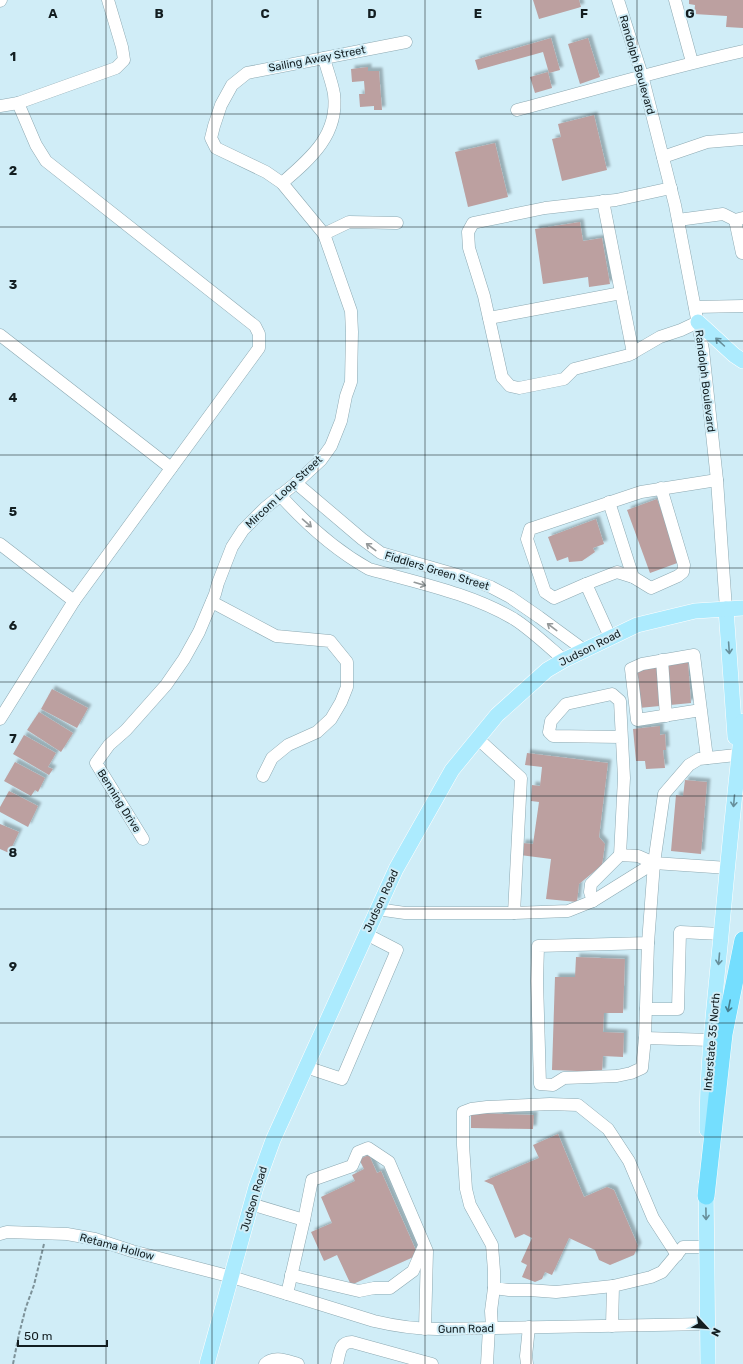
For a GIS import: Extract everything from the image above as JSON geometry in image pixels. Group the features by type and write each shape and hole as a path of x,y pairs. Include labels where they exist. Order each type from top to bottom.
{"highway":[{"path":"706,1196 724,1034 743,940"}],"main road":[{"path":"698,322 734,355 743,361"},
{"name":"Judson Road","path":"207,1364 251,1204 273,1140 396,869 452,770 498,716 547,670 564,660 637,625 695,611 743,608"},
{"name":"Randolph Boulevard","path":"726,609 737,771"},
{"name":"Interstate 35 North","path":"708,1364 706,1196 707,1096 721,934 743,721"}],"street":[{"path":"0,106 18,103 116,68 124,60 122,47 108,0"},
{"name":"Randolph Boulevard","path":"618,0 642,75 671,188 703,350 717,480 726,609"},
{"path":"675,0 692,62"},
{"name":"Sailing Away Street","path":"255,167 216,148 211,138 221,105 232,85 247,73 406,42"},
{"path":"517,110 642,75 743,51"},
{"path":"282,183 307,162 318,149 328,133 334,118 334,94 324,58"},
{"path":"0,720 74,601 259,348 260,334 255,326 46,161 36,145 18,103"},
{"path":"663,157 707,142 743,139"},
{"name":"Mircom Loop Street","path":"96,763 109,745 126,730 166,685 184,659 199,632 212,602 232,547 243,530 280,495 296,483 321,460 331,446 341,421 346,396 351,382 351,311 324,234 282,183 255,167"},
{"path":"671,188 616,200 545,208 473,223 468,232 469,248 484,296 502,377 510,386 519,388 564,379 574,369 629,355 660,337 698,322"},
{"path":"603,201 632,353"},
{"path":"678,220 723,214 739,219 742,253"},
{"path":"324,234 349,222 397,223"},
{"path":"489,318 621,293"},
{"path":"694,306 743,306"},
{"path":"0,335 171,468"},
{"path":"661,488 684,565 683,572 678,576 651,588 633,577 617,572 554,598 545,592 527,539 530,529 641,492 661,488 717,480"},
{"name":"Fiddlers Green Street","path":"296,483 381,554 461,576 491,587 510,597 584,650"},
{"name":"Fiddlers Green Street","path":"280,495 298,516 335,547 369,569 464,596 495,608 516,620 564,660"},
{"path":"609,502 633,577"},
{"path":"0,544 74,601"},
{"path":"586,584 610,637"},
{"path":"212,602 276,636 330,641 347,662 347,687 342,702 331,719 318,732 288,745 272,758 263,776"},
{"path":"701,710 637,720 631,669 642,664 694,655 701,710 707,758"},
{"path":"662,660 666,716"},
{"path":"593,901 590,892 591,884 620,855 624,778 620,701 612,694 566,704 551,721 549,732 553,736 621,737"},
{"path":"478,739 521,778 514,913"},
{"path":"648,943 538,946 537,981 540,1084 553,1085 564,1078 617,1076 642,1068 645,1038 648,943 654,863 664,794 689,765 699,759 736,755"},
{"name":"Benning Drive","path":"96,763 143,839"},
{"path":"620,855 638,856 654,863 728,868"},
{"path":"378,909 405,913 514,913 568,911 593,901 654,863"},
{"path":"646,1009 678,1009 680,932 721,934"},
{"path":"306,1066 342,1079 397,950 366,934"},
{"path":"645,1038 711,1040"},
{"path":"487,1364 494,1288 492,1246 470,1205 466,1190 463,1145 463,1112 472,1109 518,1105 578,1105 608,1129 629,1161 653,1218 677,1255"},
{"path":"287,1294 312,1180 352,1166 358,1152 368,1148 389,1162 427,1251 425,1329"},
{"path":"251,1204 304,1220"},
{"name":"Retama Hollow","path":"0,1234 8,1232 67,1234 95,1239 132,1251 232,1276"},
{"path":"291,1275 359,1291 374,1288 390,1288 413,1271 424,1245"},
{"path":"494,1288 556,1292 613,1286 651,1277 662,1272 683,1248 707,1248"},
{"name":"Gunn Road","path":"232,1276 374,1321 391,1325 425,1329 708,1324"},
{"path":"612,1326 613,1286"},
{"path":"527,1364 526,1356 529,1328"},
{"path":"337,1364 343,1344 352,1342 432,1364"},
{"path":"265,1364 273,1358 298,1364"}],"path":[{"path":"13,1364 26,1307 34,1285 47,1234"}],"building":[{"path":"533,0 579,0 581,7 539,19"},
{"path":"689,0 743,0 743,28 726,27 727,16 694,14 695,5 689,4"},
{"path":"551,38 560,70 549,73 543,52 478,70 475,60"},
{"path":"588,38 600,77 580,84 568,44"},
{"path":"368,67 368,71 379,71 382,110 374,110 374,106 360,107 359,94 365,94 364,81 352,82 351,69"},
{"path":"548,72 552,88 535,93 530,77"},
{"path":"594,115 607,170 562,181 552,139 561,137 558,124"},
{"path":"495,143 508,197 468,207 455,152"},
{"path":"580,222 583,241 602,238 610,284 589,287 588,277 543,284 535,229"},
{"path":"657,499 680,562 650,573 627,510"},
{"path":"596,519 604,544 593,548 595,552 582,561 569,562 568,557 557,561 548,537"},
{"path":"688,662 691,703 639,708 636,666"},
{"path":"52,689 88,708 77,728 41,709"},
{"path":"39,712 73,733 61,752 27,730"},
{"path":"660,726 660,735 665,734 666,750 663,750 665,768 646,769 645,761 636,761 633,729"},
{"path":"24,735 56,753 48,767 53,769 49,775 13,754"},
{"path":"527,753 608,763 599,837 605,844 602,865 579,884 577,902 546,899 551,859 520,855 522,843 533,844 539,802 531,801 532,785 540,786 542,767 525,765"},
{"path":"15,762 45,778 38,792 35,790 31,796 4,781"},
{"path":"685,780 707,782 701,854 671,851 676,795 683,796"},
{"path":"9,791 38,806 28,827 0,812 0,807"},
{"path":"0,824 19,832 9,853 0,849"},
{"path":"576,957 625,959 623,1013 604,1013 603,1032 624,1033 623,1057 603,1056 602,1072 552,1070 555,977 575,977"},
{"path":"471,1113 534,1115 533,1129 471,1128"},
{"path":"558,1134 584,1197 607,1187 614,1190 638,1246 634,1255 610,1265 599,1260 595,1250 569,1238 552,1275 545,1272 542,1279 535,1282 522,1277 527,1265 521,1262 532,1238 524,1234 515,1238 493,1185 484,1181 539,1158 533,1145"},
{"path":"369,1155 377,1173 381,1171 418,1255 351,1285 337,1255 324,1261 311,1232 332,1223 321,1197 355,1181 352,1175 364,1169 359,1159"}]}
